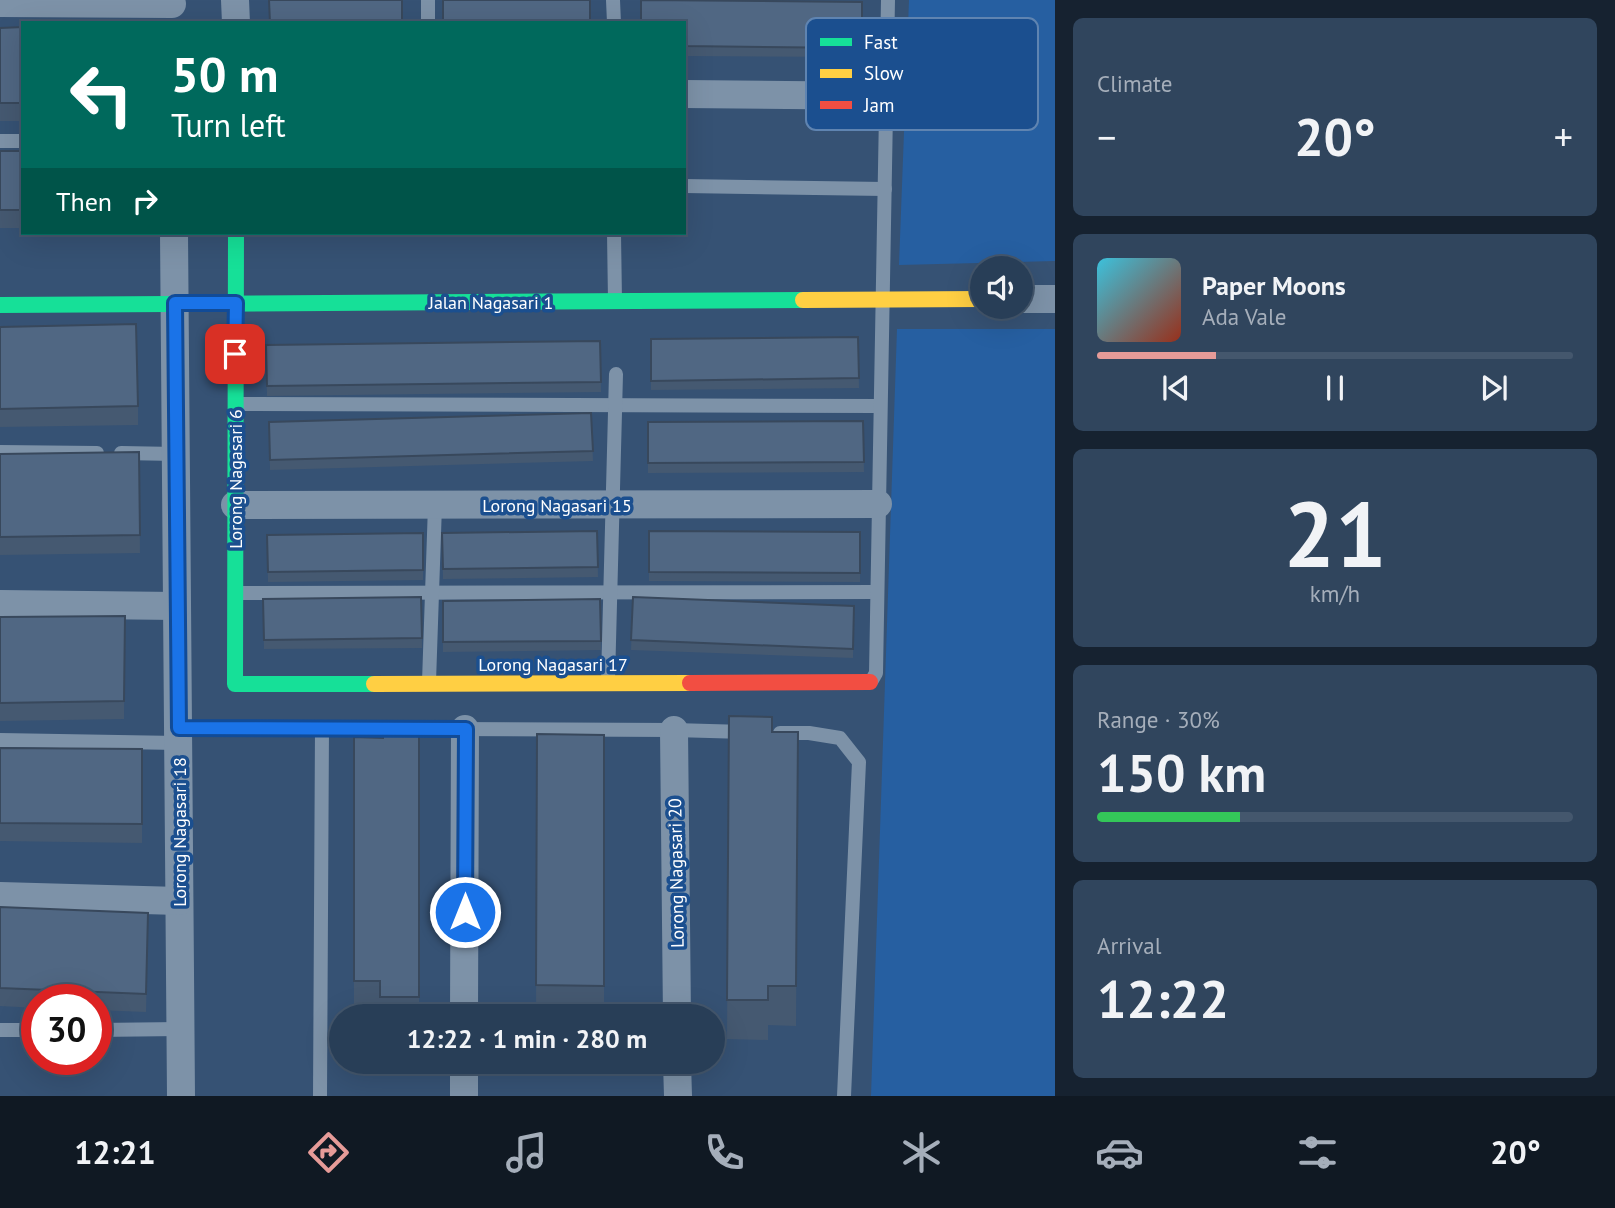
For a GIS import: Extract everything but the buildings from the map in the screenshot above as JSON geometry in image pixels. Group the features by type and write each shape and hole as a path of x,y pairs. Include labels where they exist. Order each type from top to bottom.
{"street":[{"path":"235,0 236,21"},
{"path":"0,3 172,9"},
{"path":"686,94 806,95"},
{"name":"Lorong Nagasari 18","path":"174,235 181,1096"},
{"name":"Lorong Nagasari 6","path":"236,235 236,684"},
{"name":"Jalan Nagasari 1","path":"0,305 970,299"},
{"path":"1033,299 1055,299"},
{"name":"Lorong Nagasari 15","path":"235,505 878,504"},
{"path":"0,604 177,606"},
{"name":"Lorong Nagasari 17","path":"236,684 870,682"},
{"path":"464,1004 466,729"},
{"name":"Lorong Nagasari 20","path":"674,730 677,1004"},
{"path":"0,897 179,901"},
{"path":"464,1074 464,1096"},
{"path":"677,1074 678,1096"}],"lane":[{"path":"428,0 428,21"},
{"path":"613,0 614,21"},
{"path":"888,0 888,18"},
{"path":"870,682 876,673 886,130"},
{"path":"0,141 21,141"},
{"path":"686,186 884,189"},
{"path":"614,235 615,301"},
{"path":"608,683 616,374"},
{"path":"235,404 880,406"},
{"path":"0,452 176,454"},
{"path":"429,683 435,505"},
{"path":"235,593 877,592"},
{"path":"320,1096 322,729"},
{"path":"0,740 322,729 674,730 809,733 840,738 859,762 844,1096"},
{"path":"112,1030 180,1029"},
{"path":"0,1031 21,1030"}],"shaded area":[{"path":"909,0 1055,0 1055,261 1033,262 1033,256 970,256 970,263 899,265 904,130 1038,130 1038,18 908,18"},
{"path":"897,329 1055,329 1055,1096 871,1096"}],"traffic: fast":[{"path":"236,235 235,684 374,684"},
{"path":"0,305 803,300"}],"traffic: slow":[{"path":"803,300 970,299"},
{"path":"374,684 690,683"}],"traffic: jam":[{"path":"690,683 870,682"}],"route":[{"path":"235,354 236,303 175,303 179,728 466,729 465,912"}]}
